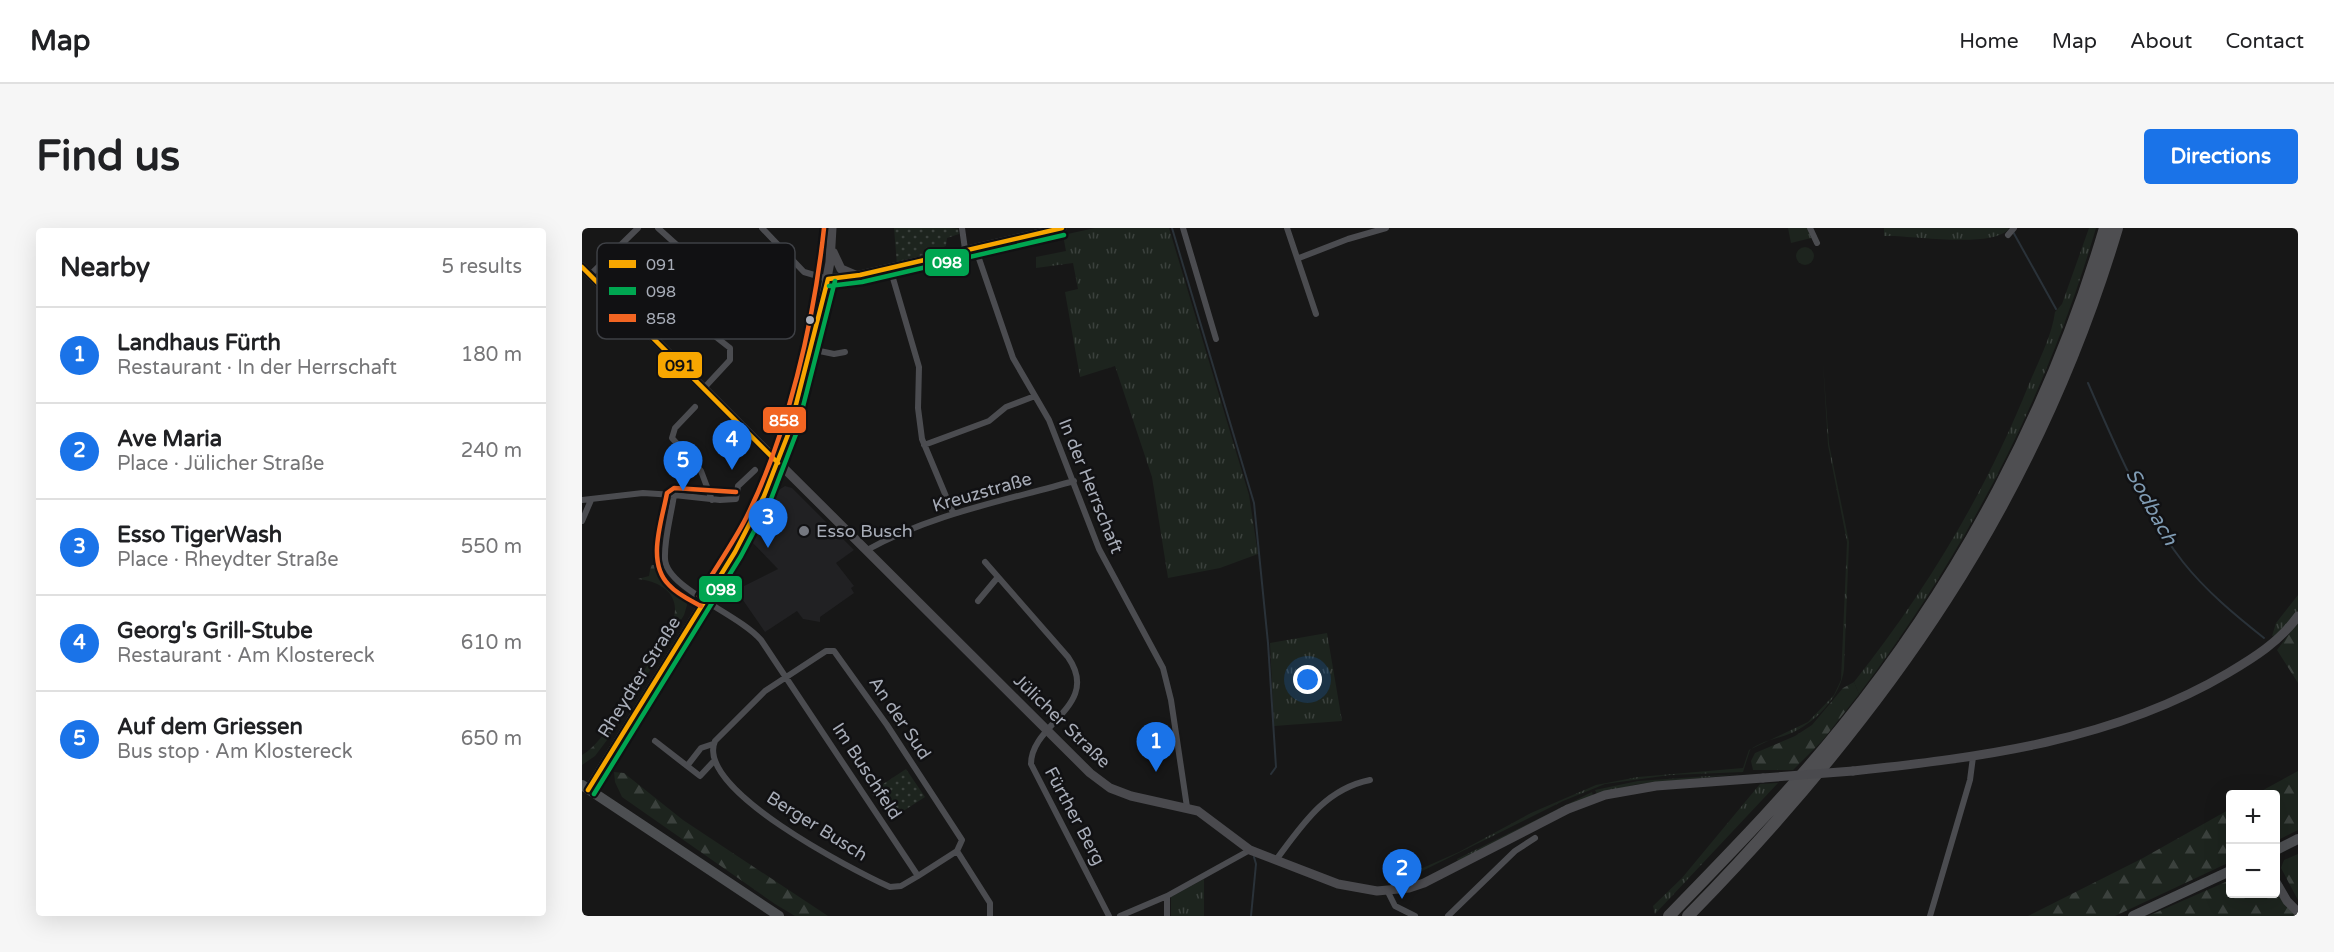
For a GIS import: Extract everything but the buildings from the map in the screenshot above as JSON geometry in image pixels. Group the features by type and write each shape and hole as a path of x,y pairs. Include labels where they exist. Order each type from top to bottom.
{"highway":[{"path":"1669,916 1765,816 1832,740 1923,616 1980,522 2028,429 2065,344 2105,228"},
{"path":"1688,916 1798,798 1852,734 1918,644 1964,574 2019,473 2057,392 2090,308 2117,228"}],"main road":[{"path":"585,787 779,916"},
{"path":"2280,848 2298,839"},
{"path":"2133,916 2226,874"}],"street":[{"path":"623,243 638,228"},
{"path":"658,228 675,243"},
{"path":"762,228 776,243"},
{"name":"Rheydter Straße","path":"585,787 705,600 752,522 778,463 810,349 828,279 832,228"},
{"name":"In der Herrschaft","path":"962,228 1013,358 1049,420 1101,554 1163,668 1171,699 1187,807"},
{"path":"795,263 804,272 828,279 860,275 1062,228"},
{"path":"1183,228 1216,339"},
{"path":"1287,228 1316,314"},
{"path":"1299,258 1348,239 1386,228"},
{"path":"1810,228 1817,243"},
{"path":"832,244 835,258 842,270 860,275"},
{"name":"Jülicher Straße","path":"582,267 597,282"},
{"path":"590,275 597,268"},
{"path":"890,268 919,365 918,416 924,445 953,513"},
{"name":"Jülicher Straße","path":"655,339 1090,773 1110,788 1138,798 1187,807 1203,813 1250,850 1344,886 1366,890 1389,890 1424,883 1568,809 1600,796 1650,786 1853,771 1972,757 2064,739 2162,706 2221,677 2263,651 2282,636 2298,616"},
{"path":"704,388 730,360 730,348 719,339"},
{"path":"810,349 834,354 845,352"},
{"path":"924,445 992,420 1004,408 1035,396"},
{"path":"695,407 675,428 672,436 676,445 701,471 712,500"},
{"path":"582,500 643,493 712,500 736,499 738,486 755,470"},
{"name":"Kreuzstraße","path":"867,550 903,531 953,513 1074,481"},
{"name":"Im Buschfeld","path":"674,495 665,565 675,581 753,631 786,676 918,876"},
{"path":"582,521 591,500"},
{"path":"985,562 1068,657 1076,671 1077,685 1073,701 1047,731"},
{"path":"978,601 998,577"},
{"name":"An der Sud","path":"786,676 828,651 838,654 962,840 957,851"},
{"path":"687,766 702,747 713,744 750,704 786,676"},
{"name":"Fürther Berg","path":"1047,731 1032,754 1031,767 1109,916"},
{"path":"655,741 700,776 714,760"},
{"name":"Berger Busch","path":"713,744 714,760 734,791 824,853 892,887 903,885 918,876"},
{"path":"1930,916 1970,780 1972,757"},
{"path":"1276,860 1329,796 1347,786 1370,780"},
{"path":"1448,916 1505,860 1535,838"},
{"path":"1120,916 1167,896 1250,850"},
{"path":"918,876 957,851 990,903 990,916"},
{"path":"1389,890 1395,906 1415,916"},
{"path":"2280,890 2298,912"},
{"path":"1167,896 1167,916"}],"shaded area":[{"path":"785,486 792,488 854,550 836,563 854,586 851,588 854,593 820,617 820,622 803,619 797,611 765,632 736,590 778,569 752,542 774,493"}],"green space":[{"path":"894,228 951,228 958,229 959,234 947,238 946,246 897,265"},
{"path":"1095,228 1169,228 1249,495 1258,554 1220,568 1168,578 1152,477 1115,366 1080,377 1065,292 1078,289 1073,263 1036,268 1036,257 1066,251 1063,235"},
{"path":"1788,228 1809,228 1811,238 1791,243"},
{"path":"1884,228 2009,229 1999,235 1986,238 1950,240 1884,236"},
{"path":"2089,228 2096,228 2076,291 2053,352 1999,472 1934,586 1898,641 1859,694 1854,682 1930,576 1974,502 1994,463 2044,349 2055,312 2062,304"},
{"path":"1801,247 1809,247 1814,252 1812,263 1801,265 1796,260 1796,252"},
{"path":"1823,363 1829,444 1849,542 1844,669 1842,679 1838,690 1825,708 1817,716 1808,724 1789,734 1770,740 1808,722 1834,695 1841,680 1847,542 1828,445"},
{"path":"651,565 659,565 668,584 685,596 687,605 684,615 607,740 595,756 582,765 582,755 593,747 618,714 674,617 674,601 671,595 653,582 638,579 649,576"},
{"path":"2298,595 2298,610 2278,635 2272,636 2276,623"},
{"path":"2298,622 2298,683 2277,650"},
{"path":"1327,633 1342,721 1274,726 1270,643"},
{"path":"1854,682 1859,694 1822,741 1793,770 1753,770 1751,761 1755,753 1795,736 1812,725 1843,688"},
{"path":"1752,749 1743,772 1670,775 1605,784 1563,801 1402,881 1403,871 1409,874 1459,852 1531,813 1596,785 1638,777 1743,768 1749,750"},
{"path":"906,769 925,797 894,817 880,796 874,796 871,792"},
{"path":"2298,771 2298,830 2280,839 2280,790 2263,790"},
{"path":"614,772 624,773 683,820 828,916 795,916 775,904 622,797 615,782"},
{"path":"1740,774 1638,784 1597,794 1595,790 1638,781"},
{"path":"1778,783 1655,914 1653,906 1682,878 1760,784"},
{"path":"1592,792 1593,795 1458,861 1457,859"},
{"path":"2226,811 2226,864 2115,916 2028,916 2143,858"},
{"path":"2298,854 2298,900 2281,868 2284,860"},
{"path":"1204,879 1204,916 1171,916 1171,897"},
{"path":"2226,882 2226,898 2280,896 2298,916 2148,916"}],"waterway":[{"path":"1172,228 1254,503 1268,643 1276,767 1271,774"},
{"name":"Sodbach","path":"2012,230 2056,309"},
{"name":"Sodbach","path":"2088,383 2130,476 2168,541 2201,583 2264,638"},
{"path":"1251,916 1256,864 1254,857"}],"transit line":[{"name":"858","path":"699,596 746,518 774,450 806,338 820,264 824,228"},
{"name":"091","path":"828,279 860,275 1062,228"},
{"name":"098","path":"829,286 862,282 1064,235"},
{"name":"091","path":"582,267 597,282"},
{"name":"091","path":"588,790 735,552 764,496 789,432 828,279"},
{"name":"098","path":"594,794 741,556 771,499 796,434 835,281"},
{"name":"091","path":"654,339 778,463"},
{"name":"858","path":"701,606 673,589 662,576 658,565 659,528 667,493 674,488 736,492"}],"place":[{"name":"Georg's Grill-Stube","path":"732,470"},
{"name":"Auf dem Griessen","path":"683,491"},
{"name":"Esso Busch","path":"804,531"},
{"name":"Esso TigerWash","path":"768,548"},
{"name":"Landhaus Fürth","path":"1156,772"},
{"name":"Ave Maria","path":"1402,899"}]}
